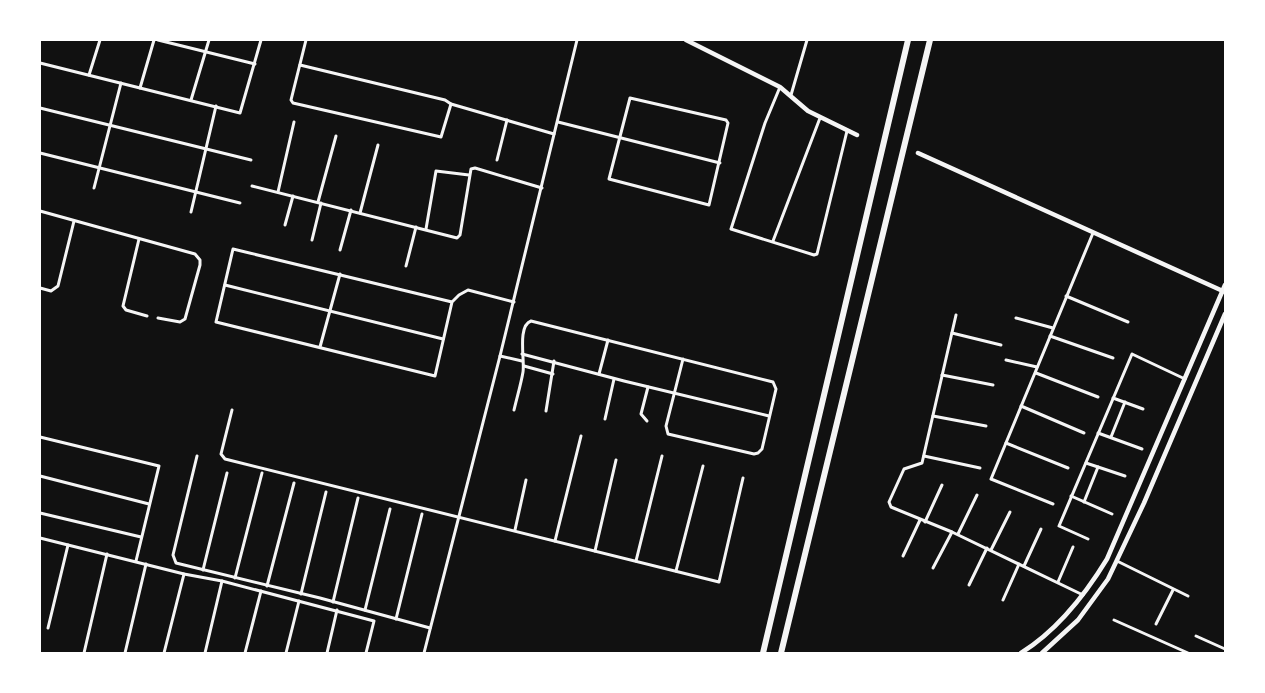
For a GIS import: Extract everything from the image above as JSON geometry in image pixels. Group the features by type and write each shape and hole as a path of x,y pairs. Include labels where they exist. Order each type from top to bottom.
{"highway":[{"path":"763,653 908,40"},
{"path":"781,653 930,40"}],"street":[{"path":"89,75 100,40"},
{"path":"140,88 154,40"},
{"path":"158,40 255,64"},
{"path":"191,100 209,40"},
{"path":"40,63 241,112 261,40"},
{"path":"306,40 292,100 293,103 441,137 451,104"},
{"path":"424,653 514,302 577,40"},
{"path":"686,40 780,87 808,111 857,135"},
{"path":"790,95 807,40"},
{"path":"300,65 445,100 451,104 555,134"},
{"path":"94,188 121,83"},
{"path":"780,87 765,123 730,226 733,230 814,255 817,254 847,131"},
{"path":"630,98 726,120 728,126 709,205 611,181 609,177 619,138 630,98"},
{"path":"191,212 216,106"},
{"path":"40,108 251,160"},
{"path":"773,241 820,118"},
{"path":"497,160 507,120"},
{"path":"278,192 294,122"},
{"path":"558,122 720,163"},
{"path":"312,240 336,136"},
{"path":"360,213 378,145"},
{"path":"918,153 1224,292"},
{"path":"40,154 240,203"},
{"path":"252,186 458,237 469,175 472,169 475,168 542,188"},
{"path":"426,229 436,171 469,175"},
{"path":"285,225 293,196"},
{"path":"340,250 351,210"},
{"path":"40,211 195,254 200,260 184,319 180,322 158,318"},
{"path":"40,288 51,290 58,286 74,221"},
{"path":"406,266 416,227"},
{"path":"1052,504 991,479 1092,233"},
{"path":"139,239 123,306 126,310 148,316"},
{"path":"452,302 234,249 216,322 435,376 452,302 459,294 468,290 514,302"},
{"path":"320,347 340,274"},
{"path":"224,285 443,340"},
{"path":"1021,653 1061,620 1083,595 1107,559 1224,292 1225,285"},
{"path":"1066,296 1128,322"},
{"path":"1042,653 1078,620 1108,579 1144,503 1225,314"},
{"path":"956,315 922,463 918,466 907,466 904,469 889,502 895,510 958,534 1083,595"},
{"path":"1016,318 1053,328"},
{"path":"514,410 523,363 525,326 530,321 684,359 773,382 776,388 762,449 758,453 754,454 668,434 665,430 684,359"},
{"path":"952,333 1000,345"},
{"path":"1050,336 1113,358"},
{"path":"599,374 608,340"},
{"path":"522,354 674,394 769,416"},
{"path":"1088,539 1059,526 1132,354 1185,378"},
{"path":"500,356 553,374"},
{"path":"1006,360 1037,367"},
{"path":"546,411 554,361"},
{"path":"1035,373 1098,397"},
{"path":"942,375 993,386"},
{"path":"605,419 614,378"},
{"path":"647,421 641,414 648,387"},
{"path":"1113,398 1143,409"},
{"path":"1111,437 1125,402"},
{"path":"1021,406 1084,433"},
{"path":"232,410 221,454 225,459 719,582 743,478"},
{"path":"933,416 986,426"},
{"path":"1098,433 1142,449"},
{"path":"40,436 159,466 136,561"},
{"path":"555,541 581,436"},
{"path":"1006,442 1068,468"},
{"path":"197,456 172,557 178,564 430,628"},
{"path":"636,561 662,456"},
{"path":"924,456 980,468"},
{"path":"595,551 616,460"},
{"path":"1086,463 1125,476"},
{"path":"676,571 703,466"},
{"path":"1084,502 1098,467"},
{"path":"203,570 227,473"},
{"path":"235,578 262,473"},
{"path":"40,476 149,504"},
{"path":"515,530 526,480"},
{"path":"267,586 294,483"},
{"path":"925,522 942,484"},
{"path":"301,594 326,492"},
{"path":"958,534 977,495"},
{"path":"1072,496 1112,514"},
{"path":"333,602 358,498"},
{"path":"365,610 390,508"},
{"path":"992,550 1010,512"},
{"path":"40,513 141,537"},
{"path":"396,619 422,514"},
{"path":"902,556 920,520"},
{"path":"1024,566 1042,530"},
{"path":"933,568 952,532"},
{"path":"40,538 184,574 222,581 374,621 366,653"},
{"path":"48,628 68,544"},
{"path":"1058,582 1073,547"},
{"path":"969,584 987,548"},
{"path":"84,653 107,554"},
{"path":"1116,561 1188,596"},
{"path":"125,653 146,564"},
{"path":"1003,600 1019,564"},
{"path":"164,653 184,574"},
{"path":"204,653 222,581"},
{"path":"1156,624 1173,590"},
{"path":"246,653 261,591"},
{"path":"286,653 299,601"},
{"path":"326,653 337,610"},
{"path":"1114,620 1188,653"},
{"path":"1196,636 1225,649"}]}
